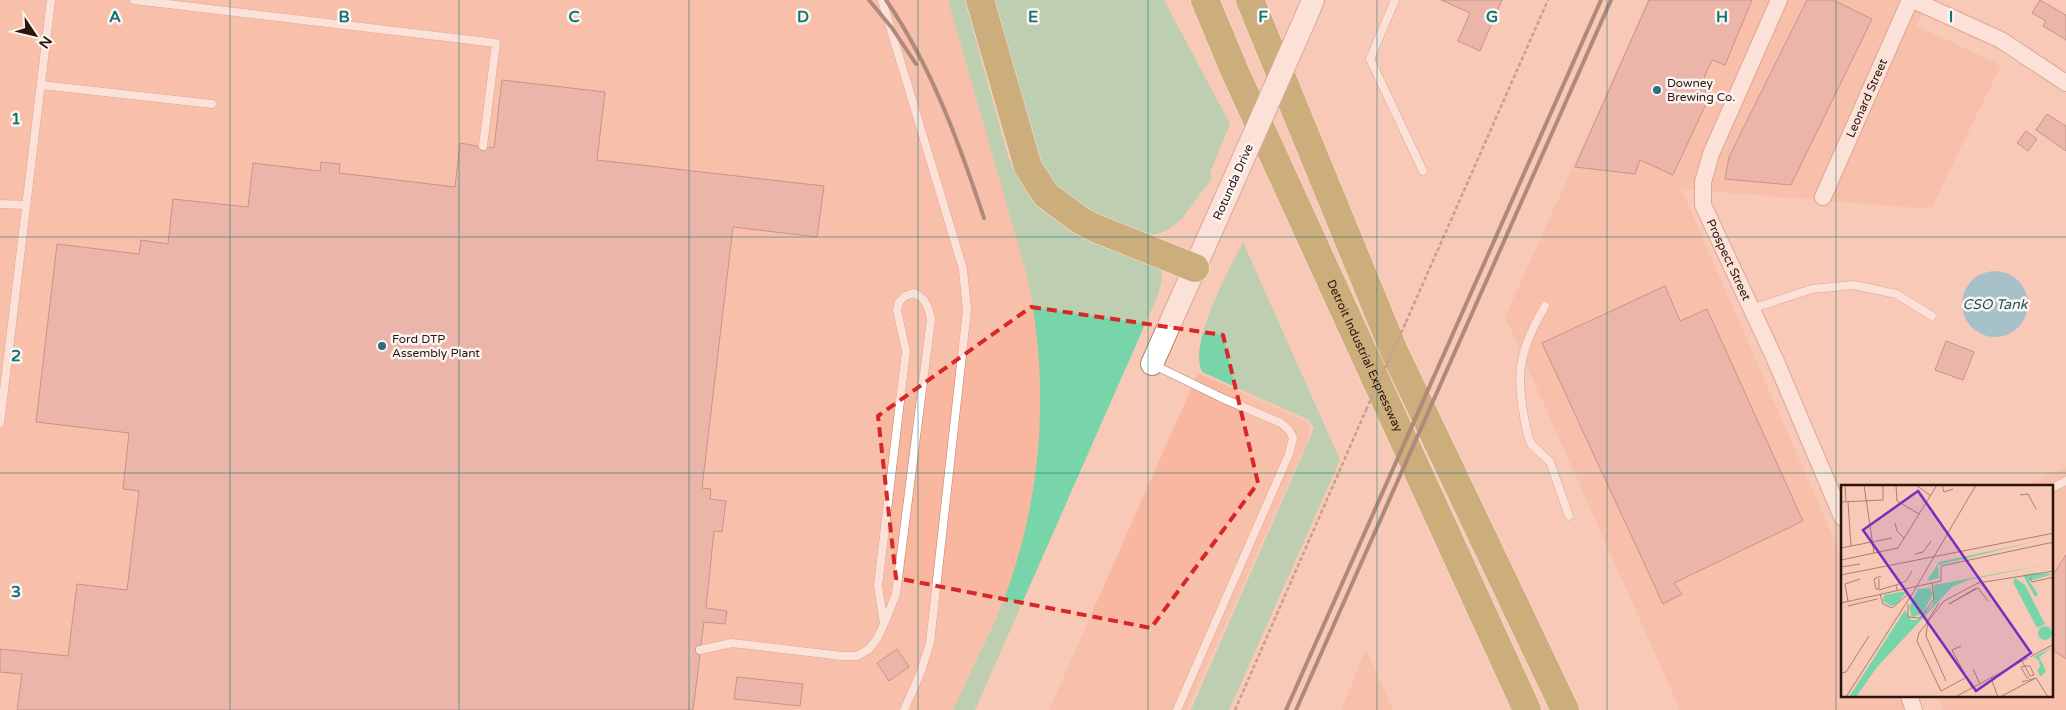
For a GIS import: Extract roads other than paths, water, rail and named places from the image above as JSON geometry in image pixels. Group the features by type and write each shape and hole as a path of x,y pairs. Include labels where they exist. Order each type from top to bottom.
{"highway":[{"path":"980,0 1022,154 1046,196 1080,220 1095,228 1195,268"},
{"path":"1188,0 1234,72"},
{"name":"Detroit Industrial Expressway","path":"1204,0 1234,72 1527,710"},
{"path":"1250,0 1394,351 1565,710"}],"main road":[{"name":"Rotunda Drive","path":"1152,364 1309,10"}],"street":[{"name":"Prospect Street","path":"1779,0 1711,154 1703,182 1704,207 1841,515"},
{"path":"1911,0 2001,40 2066,83"},
{"name":"Leonard Street","path":"1824,197 1911,0"},
{"path":"1910,698 1914,710"}],"lane":[{"path":"0,423 51,0"},
{"path":"134,0 176,2 496,42 483,146"},
{"path":"882,0 963,269 967,310 930,644 920,674 904,710"},
{"path":"1394,0 1370,59 1423,172"},
{"path":"41,85 212,104"},
{"path":"0,204 26,205"},
{"path":"1751,309 1812,289 1854,285 1896,294 1932,316"},
{"path":"700,650 732,643 842,656 857,656 869,649 877,639 884,624 896,594 931,318 928,305 922,297 914,293 905,296 899,302 897,310 906,351 878,586 884,624"},
{"path":"1545,306 1530,331 1524,348 1519,366 1519,386 1531,444 1550,462 1569,516"},
{"path":"1152,364 1222,398 1281,423 1289,430 1293,438 1289,454 1177,710"},
{"path":"2054,487 2066,481"}],"water":[{"name":"CSO Tank","path":"1995,271 2008,273 2018,281 2026,291 2028,304 2026,317 2018,327 2008,335 1995,337 1982,335 1972,327 1964,317 1962,304 1964,291 1972,281 1982,273"}],"railway":[{"path":"869,0 892,28 916,64"},
{"path":"886,0 917,51 930,78 954,133 984,218"},
{"path":"1286,710 1601,0"},
{"path":"1296,710 1611,0"}],"place":[{"name":"Downey Brewing Co.","path":"1657,90"},
{"name":"Ford DTP Assembly Plant","path":"382,346"}]}
